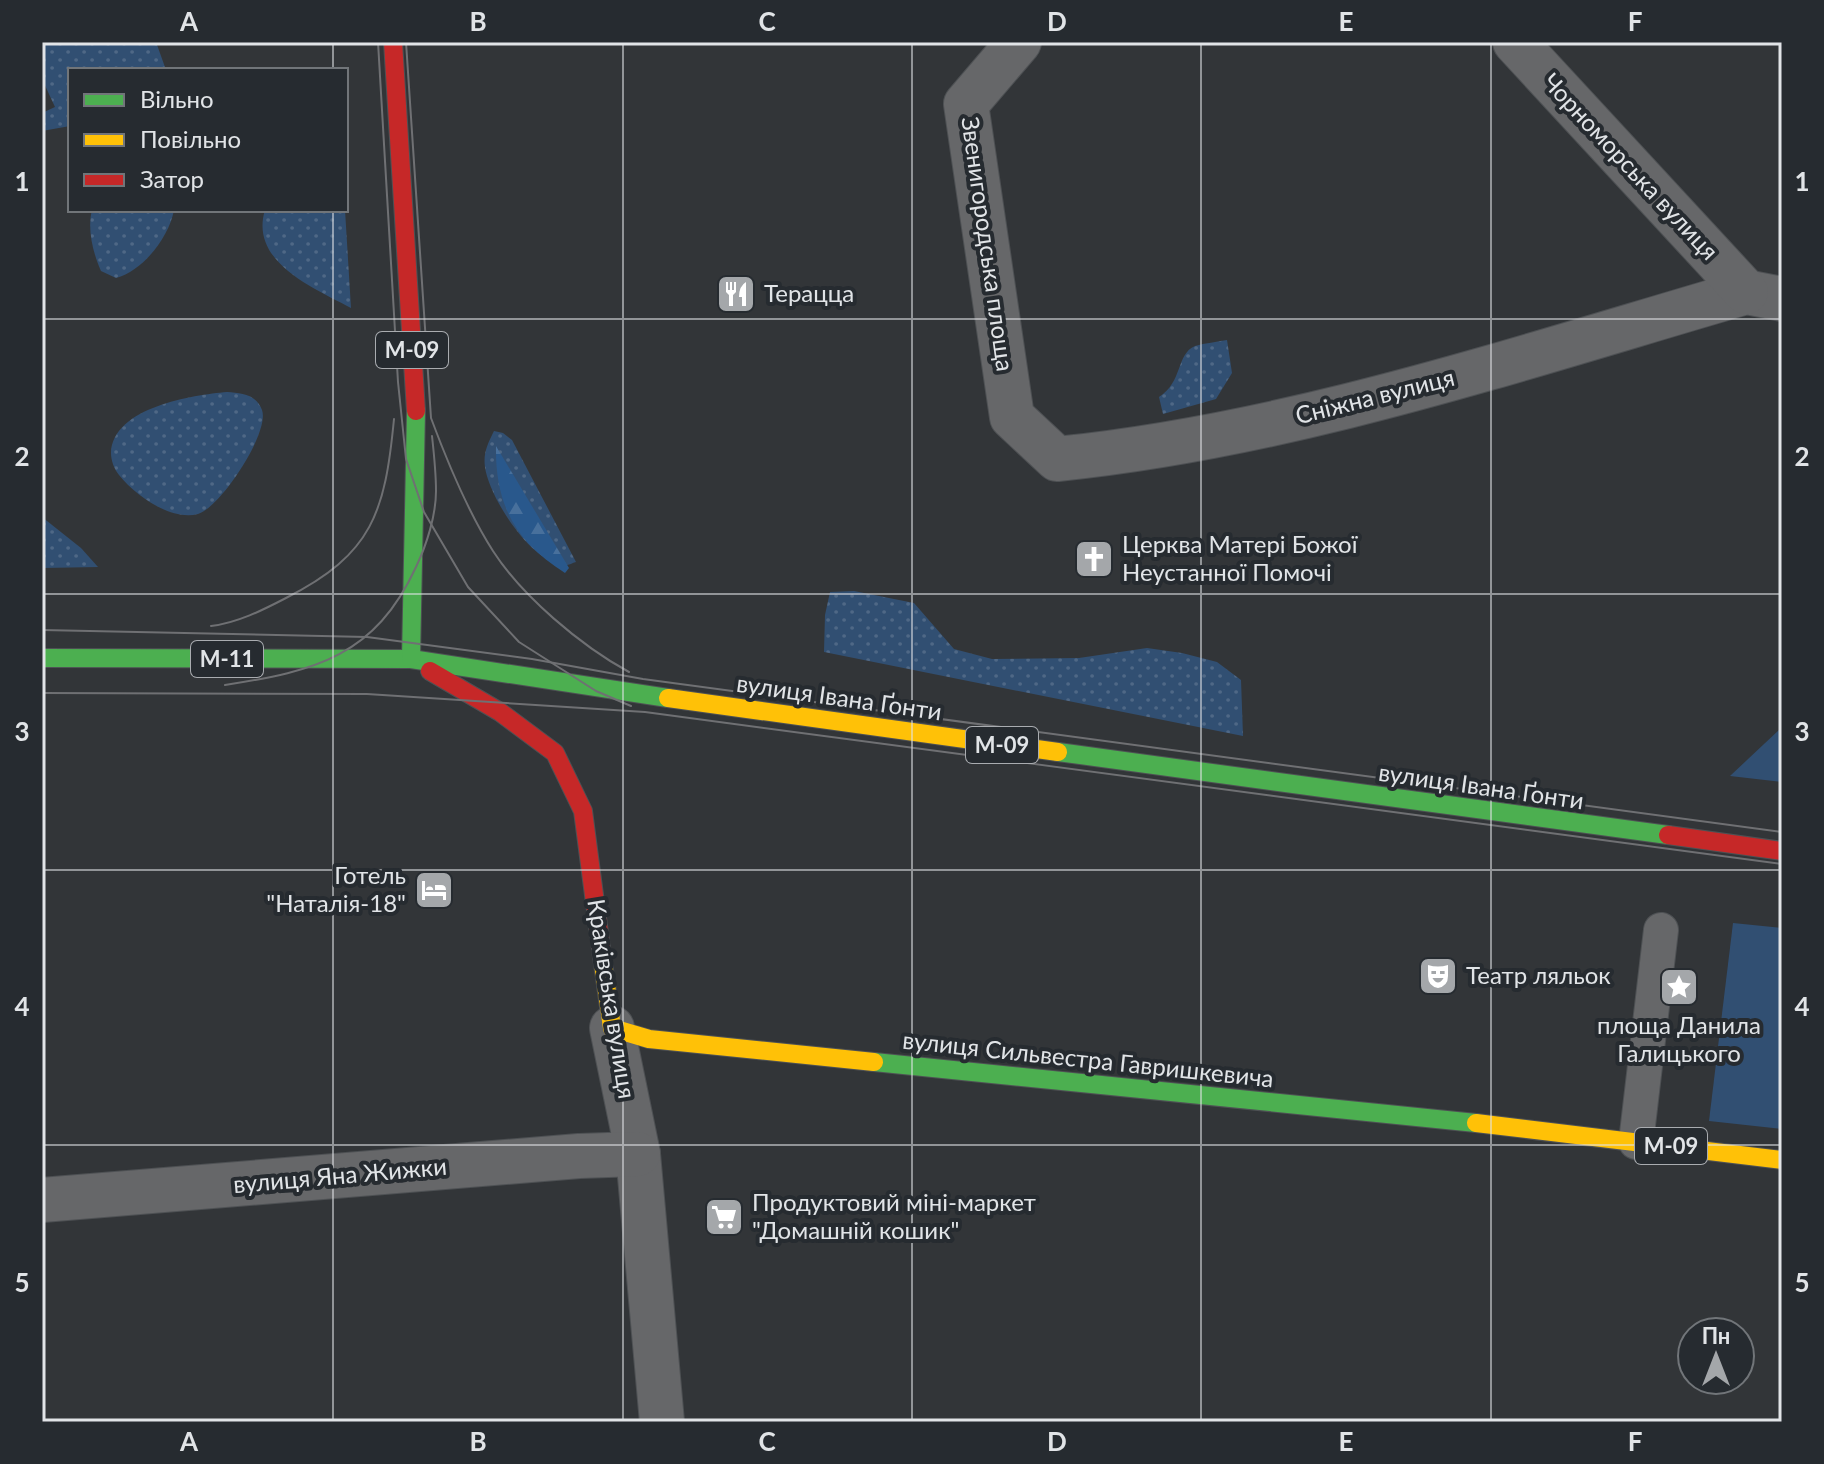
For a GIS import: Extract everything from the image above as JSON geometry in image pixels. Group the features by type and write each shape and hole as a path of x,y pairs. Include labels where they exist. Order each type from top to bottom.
{"main road":[{"name":"М-09","path":"393,42 416,417 411,659"},
{"name":"М-11","path":"42,658 411,659"},
{"name":"вулиця Івана Ґонти","path":"411,659 658,697 1782,851"},
{"name":"Краківська вулиця","path":"411,659 500,712 555,753 583,811 612,1028"},
{"name":"вулиця Сильвестра Гавришкевича","path":"612,1028 649,1039 1636,1142"},
{"name":"М-09","path":"1636,1142 1782,1160"}],"street":[{"name":"Звенигородська площа","path":"1012,417 966,104 1019,42"},
{"name":"Чорноморська вулиця","path":"1515,42 1764,296"},
{"name":"Сніжна вулиця","path":"1012,417 1057,459 1135,451 1371,402 1764,296"},
{"name":"Краківська вулиця","path":"612,1028 638,1154 662,1422"},
{"name":"вулиця Яна Жижки","path":"42,1200 563,1157 638,1154"}],"lane":[{"path":"1636,1142 1661,930"}],"shaded area":[{"path":"42,42 156,42 165,68 68,68 68,126 42,131 42,113 55,107 42,79"},
{"path":"92,212 173,212 167,231 153,252 136,268 116,278 101,271 98,264 93,249"},
{"path":"265,212 345,212 351,308 288,271 275,259 266,244"},
{"path":"1227,340 1232,373 1216,399 1163,414 1159,397 1172,384 1189,350"},
{"path":"227,392 243,394 256,401 262,410 262,420 259,435 242,468 208,508 198,514 187,515 165,510 134,491 119,475 111,453 115,437 125,424 157,406 176,400"},
{"path":"494,431 512,440 576,562 564,565 538,553 503,511 485,467 485,453"},
{"path":"42,517 81,548 98,567 42,568"},
{"path":"854,591 914,603 954,649 992,659 1079,658 1147,648 1217,662 1241,680 1243,736 824,652 825,615 830,592"},
{"path":"1782,727 1782,782 1730,776"},
{"path":"1733,923 1782,928 1782,1129 1709,1121"}],"green space":[{"path":"496,446 569,568 565,573 533,548 511,520 499,486"}],"tram line":[{"path":"378,42 398,382 406,459 424,512 468,587 519,642 596,691 631,706"},
{"path":"406,42 431,418 467,503 505,568 554,619 629,672"},
{"path":"211,626 240,619 286,598 338,565 356,547 379,505 386,480 394,419"},
{"path":"225,685 315,665 362,640 382,621 400,597 416,567 430,529 436,491 432,436"},
{"path":"42,630 367,637 532,659 643,679 1782,832"},
{"path":"42,693 367,694 645,712 1782,864"}],"traffic: fast":[{"path":"411,659 416,411"},
{"path":"42,658 411,659 668,698"},
{"path":"1058,752 1668,835"},
{"path":"874,1062 1476,1123"}],"traffic: slow":[{"path":"668,698 1058,752"},
{"path":"602,956 612,1028 649,1039 874,1062"},
{"path":"1476,1123 1782,1160"}],"traffic: jam":[{"path":"393,42 416,411"},
{"path":"430,671 500,712 555,753 583,811 602,956"},
{"path":"1668,835 1782,851"}],"place":[{"name":"Терацца","path":"736,294"},
{"name":"Церква Матері Божої Неустанної Помочі","path":"1094,559"},
{"name":"Готель \"Наталія-18\"","path":"434,890"},
{"name":"Театр ляльок","path":"1438,976"},
{"name":"площа Данила Галицького","path":"1679,987"},
{"name":"Продуктовий міні-маркет \"Домашній кошик\"","path":"724,1217"}]}
